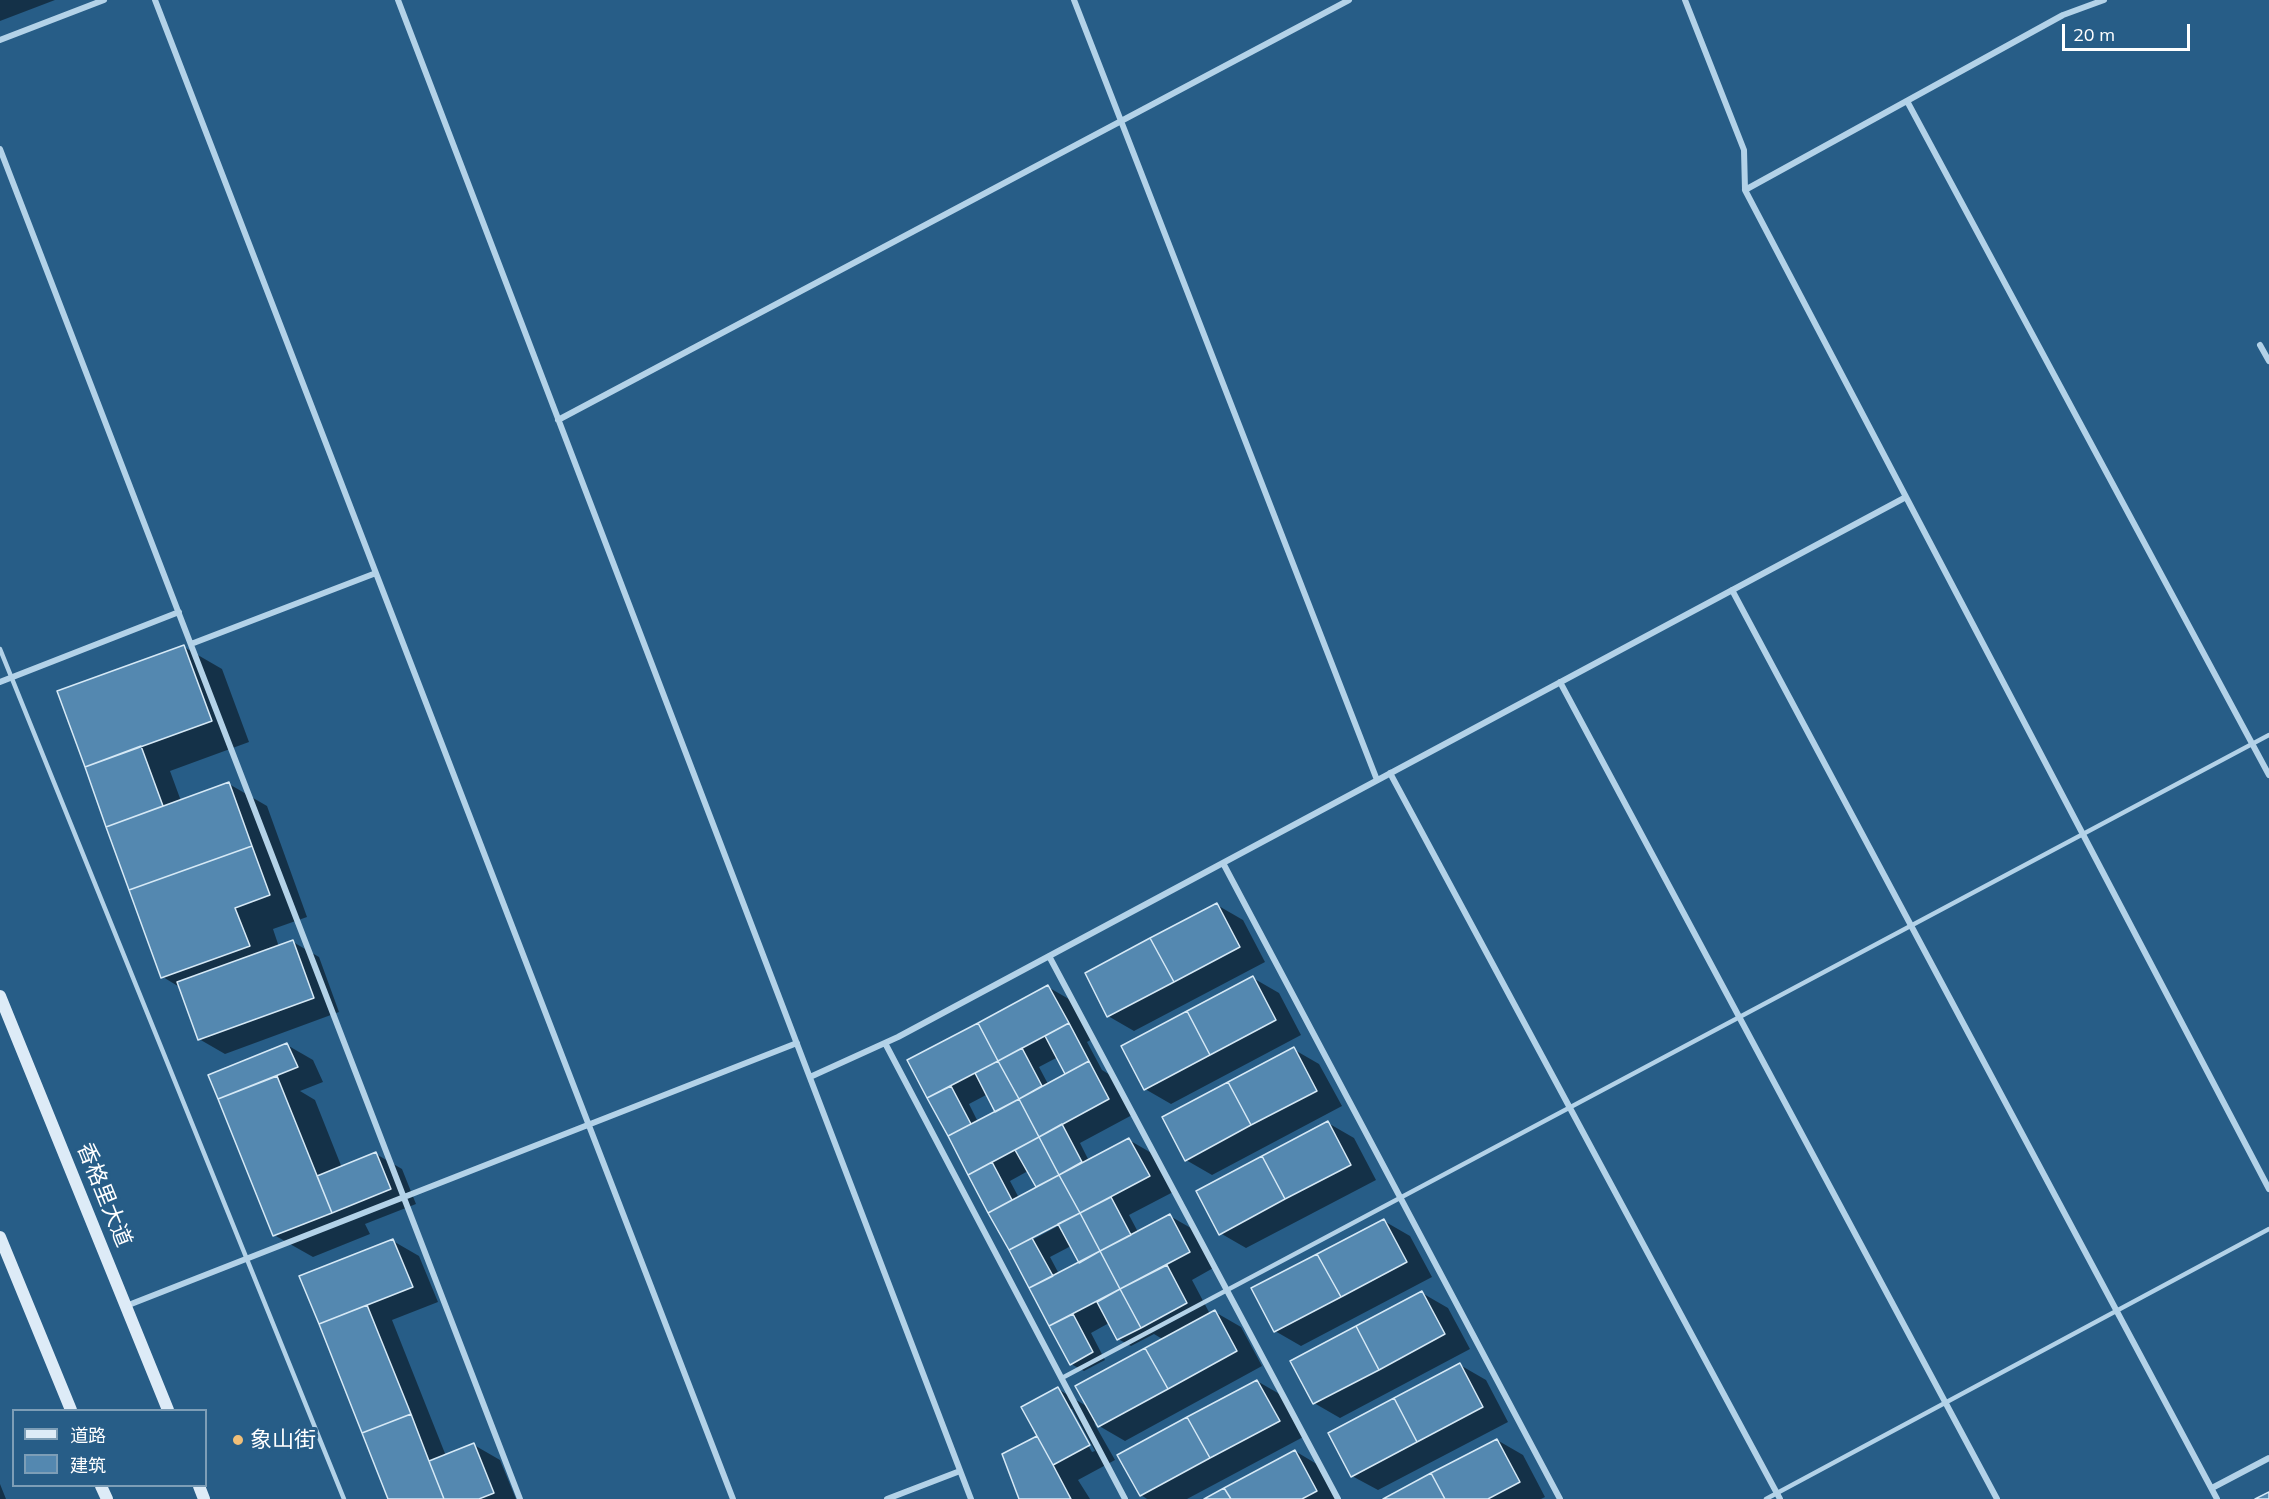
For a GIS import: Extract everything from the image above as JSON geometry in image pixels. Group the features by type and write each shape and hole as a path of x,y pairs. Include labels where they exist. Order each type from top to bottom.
{"main road":[{"name":"香格里大道","path":"0,996 168,1409"},
{"path":"0,1237 71,1409"}],"street":[{"path":"0,40 104,0"},
{"path":"155,0 733,1499"},
{"path":"398,0 971,1499"},
{"path":"1074,0 1377,780"},
{"path":"558,420 1349,0"},
{"path":"1685,0 1744,150 1745,190 2269,1189"},
{"path":"1745,190 2063,15 2104,0"},
{"path":"1907,101 2269,775"},
{"path":"0,149 520,1499"},
{"path":"2260,345 2269,362"},
{"path":"810,1077 885,1043 1906,497"},
{"path":"191,644 376,573"},
{"path":"1732,590 2217,1499"},
{"path":"0,682 179,612"},
{"path":"1560,682 1997,1499"},
{"path":"1390,773 1778,1496"},
{"path":"1223,863 1560,1499"},
{"path":"1049,956 1338,1499"},
{"path":"126,1306 797,1043"},
{"path":"885,1043 1125,1499"},
{"path":"2212,1488 2269,1458"},
{"path":"887,1499 960,1471"}],"lane":[{"path":"0,649 344,1499"},
{"path":"1062,1378 2269,735"},
{"path":"1766,1499 1778,1496 1945,1402 2269,1229"}],"building":[{"path":"184,645 212,721 85,767 57,691"},
{"path":"141,746 163,806 106,827 85,767"},
{"path":"229,782 252,846 129,890 106,827"},
{"path":"252,846 270,895 235,908 250,946 161,978 129,890"},
{"path":"1217,903 1240,947 1174,982 1150,938"},
{"path":"1150,938 1174,982 1107,1017 1085,973"},
{"path":"293,940 314,998 198,1040 177,982"},
{"path":"1253,976 1276,1020 1210,1055 1187,1011"},
{"path":"1048,985 1069,1023 998,1061 978,1023"},
{"path":"1187,1011 1210,1055 1144,1090 1121,1046"},
{"path":"978,1023 998,1061 927,1098 907,1060"},
{"path":"1069,1023 1089,1061 1065,1074 1045,1036"},
{"path":"287,1043 298,1067 218,1099 208,1075"},
{"path":"1294,1047 1317,1091 1251,1125 1228,1082"},
{"path":"1022,1048 1042,1086 1019,1099 998,1061"},
{"path":"998,1061 1019,1099 995,1112 975,1073"},
{"path":"1089,1061 1109,1099 1039,1137 1019,1099"},
{"path":"277,1076 332,1213 273,1236 218,1099"},
{"path":"1228,1082 1251,1125 1185,1161 1162,1117"},
{"path":"951,1086 971,1124 948,1136 927,1098"},
{"path":"1019,1099 1039,1137 968,1175 948,1136"},
{"path":"1328,1121 1351,1165 1285,1199 1262,1156"},
{"path":"1062,1124 1082,1162 1059,1175 1039,1137"},
{"path":"1039,1137 1059,1175 1036,1187 1015,1150"},
{"path":"1129,1138 1150,1176 1080,1213 1059,1175"},
{"path":"376,1152 391,1189 332,1213 317,1176"},
{"path":"1262,1156 1285,1199 1219,1235 1196,1191"},
{"path":"992,1162 1012,1200 988,1213 968,1175"},
{"path":"1059,1175 1080,1213 1009,1250 988,1213"},
{"path":"1111,1197 1131,1235 1100,1251 1080,1213"},
{"path":"1080,1213 1100,1251 1079,1263 1058,1224"},
{"path":"1170,1214 1190,1252 1120,1289 1100,1251"},
{"path":"1384,1219 1407,1262 1341,1297 1317,1254"},
{"path":"1032,1238 1053,1276 1029,1288 1009,1250"},
{"path":"393,1239 413,1287 319,1324 299,1276"},
{"path":"1100,1251 1120,1289 1049,1326 1029,1288"},
{"path":"1317,1254 1341,1297 1274,1332 1251,1288"},
{"path":"1167,1265 1187,1303 1141,1328 1120,1289"},
{"path":"1120,1289 1141,1328 1117,1340 1097,1302"},
{"path":"1422,1291 1445,1334 1379,1370 1356,1326"},
{"path":"367,1305 411,1414 362,1433 319,1324"},
{"path":"1215,1310 1237,1351 1168,1389 1145,1348"},
{"path":"1073,1314 1093,1352 1070,1365 1049,1326"},
{"path":"1356,1326 1379,1370 1313,1404 1290,1361"},
{"path":"1145,1348 1168,1389 1098,1427 1075,1386"},
{"path":"1460,1363 1483,1407 1417,1442 1394,1398"},
{"path":"1257,1380 1280,1421 1210,1458 1187,1417"},
{"path":"1058,1387 1090,1445 1053,1465 1021,1407"},
{"path":"1394,1398 1417,1442 1351,1477 1328,1433"},
{"path":"411,1414 444,1499 388,1499 362,1433"},
{"path":"1187,1417 1210,1458 1140,1496 1117,1455"},
{"path":"1037,1436 1071,1499 1019,1499 1002,1454"},
{"path":"1497,1439 1520,1482 1488,1499 1445,1499 1431,1473"},
{"path":"474,1443 494,1493 479,1499 444,1499 429,1461"},
{"path":"1295,1450 1317,1491 1302,1499 1231,1499 1224,1488"},
{"path":"1431,1473 1445,1499 1383,1499"},
{"path":"1224,1488 1231,1499 1204,1499"},
{"path":"2269,1492 2269,1499 2255,1499"}],"place":[{"name":"象山街","path":"238,1440"}]}
